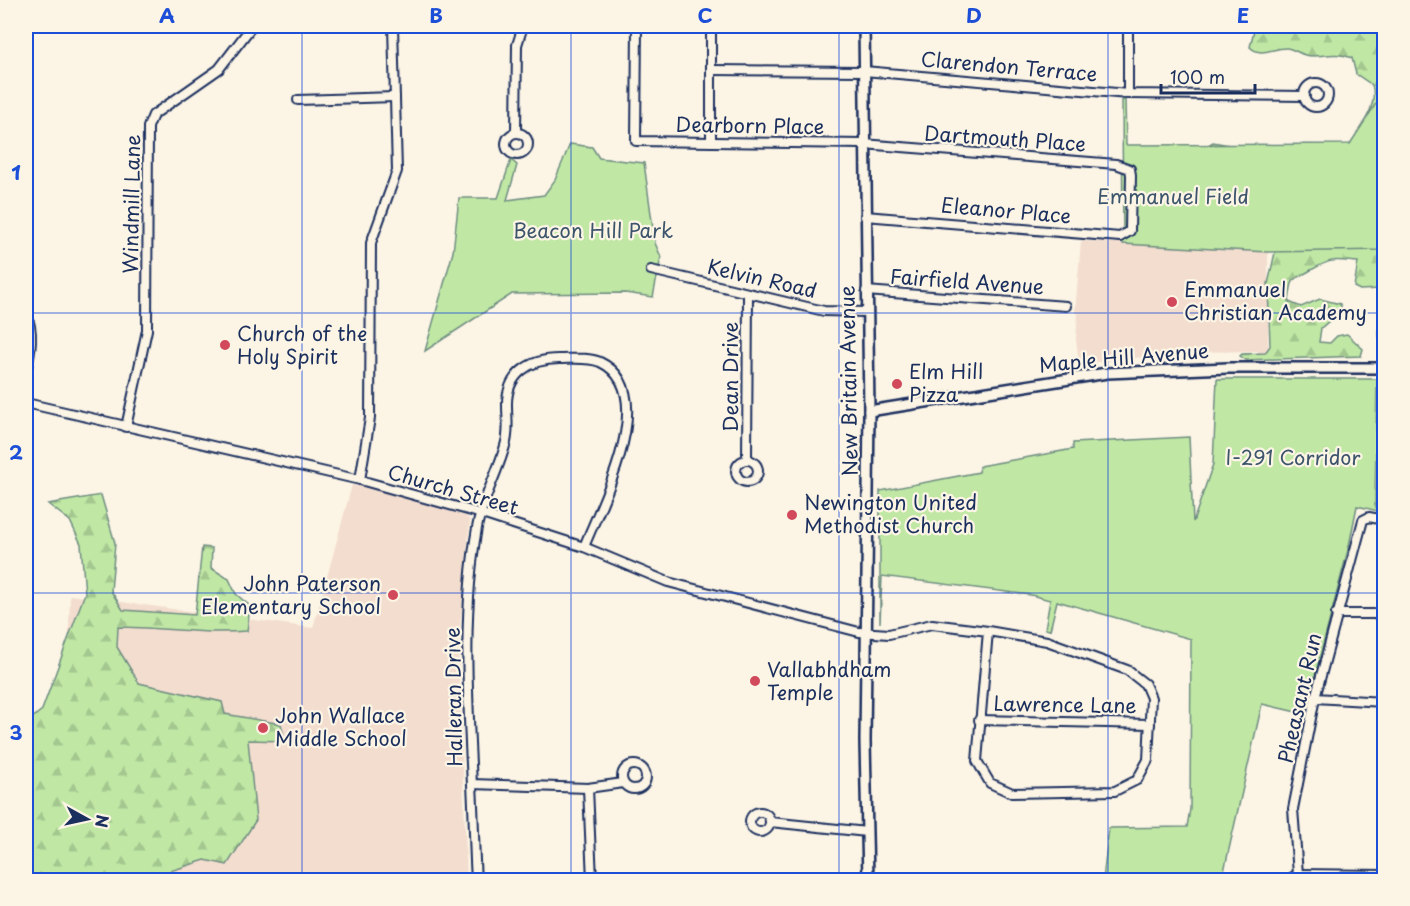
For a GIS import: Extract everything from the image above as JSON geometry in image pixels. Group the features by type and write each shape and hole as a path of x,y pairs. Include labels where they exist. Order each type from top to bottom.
{"main road":[{"name":"New Britain Avenue","path":"864,26 863,144 869,411 865,633 868,880"},
{"name":"Maple Hill Avenue","path":"869,411 1107,373 1228,368 1384,368"}],"street":[{"name":"Windmill Lane","path":"126,427 147,330 148,128 153,115 219,69 252,26"},
{"path":"360,480 370,418 371,243 397,171 393,26"},
{"path":"516,132 517,45 523,26"},
{"name":"Dearborn Place","path":"637,26 636,141 863,144"},
{"path":"711,26 711,142"},
{"path":"1128,26 1128,94"},
{"name":"Clarendon Terrace","path":"711,70 864,71 1128,94 1305,96"},
{"path":"298,100 395,97"},
{"name":"Dartmouth Place","path":"863,144 1116,164 1130,169 1131,182"},
{"name":"Eleanor Place","path":"865,216 1124,237 1130,231 1131,182"},
{"name":"Kelvin Road","path":"651,270 748,295 824,311 866,312"},
{"name":"Fairfield Avenue","path":"866,291 1066,306"},
{"name":"Dean Drive","path":"747,460 748,295"},
{"path":"26,314 30,323 31,342 26,372"},
{"name":"Halleran Drive","path":"476,880 466,658 477,525 506,441 506,404 513,379 519,371 541,359 598,361 612,369 621,380 627,395 627,413 619,456 584,547"},
{"name":"Church Street","path":"26,403 360,480 482,514 584,547 668,582 865,633 889,634 932,624 988,632 1047,641 1127,670 1145,684 1151,698 1148,760 1137,780 1115,791 1012,793 990,783 977,760 988,632"},
{"name":"Pheasant Run","path":"1298,874 1293,809 1336,614 1363,520 1370,517 1384,520"},
{"path":"1336,614 1384,614"},
{"path":"1316,698 1384,702"},
{"name":"Lawrence Lane","path":"979,720 1150,724"},
{"path":"472,784 588,788 623,783"},
{"path":"588,788 592,880"},
{"path":"770,822 867,832"},
{"path":"1288,880 1298,874 1349,878 1384,876"}],"shaded area":[{"name":"Emmanuel Christian Academy","path":"1081,241 1268,252 1268,356 1259,356 1258,351 1190,352 1079,364 1076,339 1078,314 1075,313"},
{"name":"John Wallace Middle School","path":"352,485 413,499 466,516 470,520 458,648 467,880 26,880 65,748 70,595 313,628"}],"green space":[{"path":"1255,26 1377,26 1384,36 1384,294 1379,289 1360,290 1354,287 1358,262 1333,261 1318,266 1294,281 1289,302 1301,307 1320,299 1340,304 1342,310 1321,328 1319,342 1330,343 1337,336 1347,334 1363,349 1361,356 1246,360 1240,356 1265,353 1270,346 1268,284 1276,248 1208,145 1213,142 1230,145 1351,145 1373,101 1372,85 1356,74 1352,58 1338,55 1311,56 1287,48 1259,52 1250,47"},
{"name":"Emmanuel Field","path":"1384,91 1384,250 1268,252 1123,244 1122,100 1125,100 1126,145 1350,144"},
{"name":"Beacon Hill Park","path":"570,144 592,147 599,158 644,163 655,243 661,257 653,297 625,293 512,294 425,351 453,252 459,198 498,198 511,160 517,165 507,200 544,195 555,180"},
{"path":"1384,299 1384,350 1379,331"},
{"name":"I-291 Corridor","path":"1217,379 1377,379 1375,505 1378,511 1357,506 1349,546 1305,714 1262,704 1222,880 1103,880 1109,828 1187,827 1190,809 1191,639 1057,601 1050,630 1045,629 1050,600 1031,595 882,576 880,623 880,491 979,472 980,466 1073,449 1073,443 1189,437 1193,522 1213,464"},
{"path":"101,495 115,543 111,591 123,610 195,615 202,547 212,548 211,568 229,579 236,594 250,606 247,631 215,632 118,627 117,647 139,683 222,702 225,714 281,724 285,741 248,740 256,820 227,865 205,860 142,880 26,880 26,723 42,710 85,593 81,544 70,521 48,504"}],"place":[{"name":"Emmanuel Christian Academy","path":"1172,302"},
{"name":"Church of the Holy Spirit","path":"225,345"},
{"name":"Elm Hill Pizza","path":"897,384"},
{"name":"Newington United Methodist Church","path":"792,515"},
{"name":"John Paterson Elementary School","path":"393,595"},
{"name":"Vallabhdham Temple","path":"755,681"},
{"name":"John Wallace Middle School","path":"263,728"}]}
